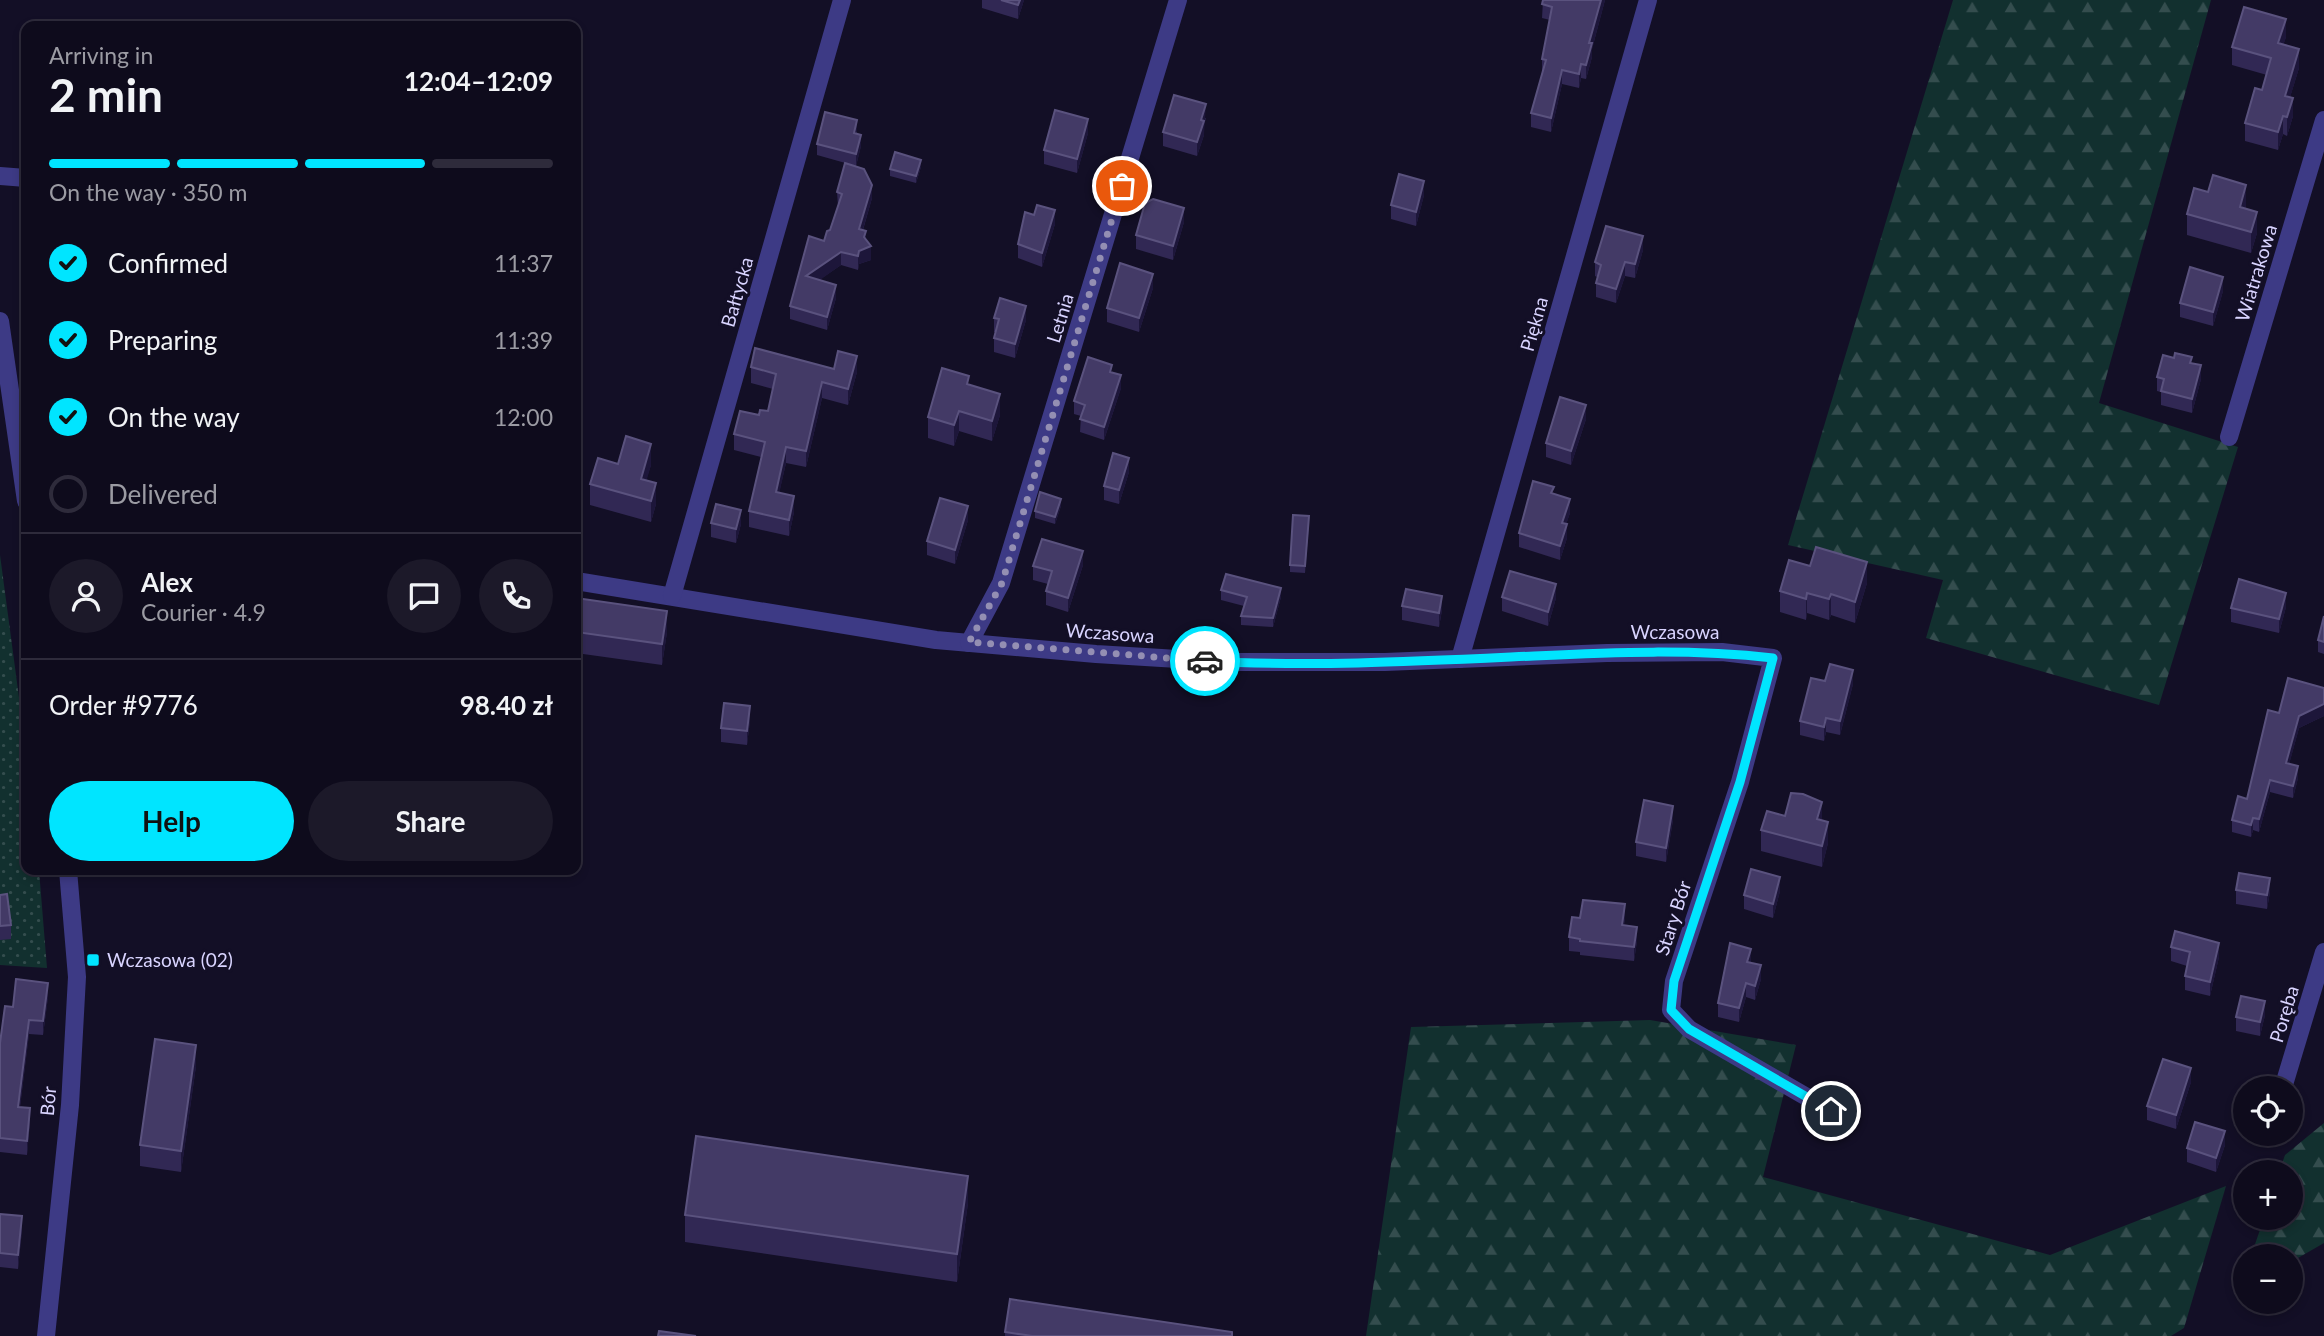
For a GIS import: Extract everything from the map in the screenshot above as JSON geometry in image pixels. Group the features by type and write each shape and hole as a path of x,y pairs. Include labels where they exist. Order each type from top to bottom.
{"street":[{"name":"Bałtycka","path":"672,596 842,0"},
{"name":"Letnia","path":"969,642 1002,583 1178,0"},
{"name":"Piękna","path":"1460,659 1648,0"},
{"name":"Wiatrakowa","path":"2229,437 2324,121"},
{"path":"0,176 21,177"},
{"path":"0,321 21,466"},
{"name":"Wczasowa","path":"581,582 936,640 1227,662 1385,662 1607,653 1722,652 1773,658"},
{"name":"Stary Bór","path":"1773,658 1740,782 1674,981 1671,1010 1689,1029 1831,1111"},
{"name":"Bór","path":"46,1336 70,1105 77,977 68,875"},
{"name":"Poręba","path":"2287,1076 2324,952"}],"green space":[{"path":"1953,0 2211,0 2099,403 2238,447 2159,705 1926,638 1943,580 1788,545"},
{"path":"0,555 21,712 21,875 39,875 47,968 0,965"},
{"path":"1650,1020 1796,1045 1763,1177 2050,1255 2226,1186 2184,1328 2171,1336 1366,1336 1411,1027"},
{"path":"2324,1123 2324,1243 2303,1255 2303,1244 2255,1244 2260,1230 2303,1230 2303,1160 2283,1160 2296,1146 2303,1146 2303,1140"}],"building":[{"path":"1001,0 1020,0 1018,5"},
{"path":"1543,0 1601,0 1586,65 1581,64 1579,74 1562,70 1551,118 1531,113 1546,60 1542,59 1552,7 1542,4"},
{"path":"2244,7 2286,19 2278,43 2299,49 2285,96 2293,98 2287,117 2283,116 2278,132 2245,123 2255,88 2262,90 2271,58 2232,47"},
{"path":"1174,95 1206,104 1197,142 1163,132"},
{"path":"1055,110 1088,119 1077,159 1044,150"},
{"path":"825,112 857,120 854,133 861,135 856,154 817,144"},
{"path":"895,152 921,160 916,176 890,169"},
{"path":"845,163 864,169 872,185 859,229 866,231 864,237 871,246 859,251 858,256 841,252 806,276 836,285 827,317 790,306 809,236 824,241 827,231 830,230 842,194 837,192"},
{"path":"1399,174 1424,181 1416,212 1391,205"},
{"path":"2213,175 2246,185 2240,207 2257,212 2251,232 2187,214 2194,188 2208,192"},
{"path":"1153,199 1184,208 1173,246 1136,235 1145,203"},
{"path":"1037,205 1055,210 1042,253 1018,244 1025,212 1034,215"},
{"path":"1606,226 1643,236 1635,264 1625,262 1616,289 1596,283 1601,265 1595,262"},
{"path":"1120,263 1153,274 1139,318 1107,308"},
{"path":"2190,267 2223,277 2213,312 2180,303"},
{"path":"1000,298 1026,306 1015,344 994,338 999,319 994,318"},
{"path":"755,348 834,369 838,351 857,356 848,389 822,382 806,451 786,447 776,492 794,496 789,520 749,511 765,442 734,434 740,411 759,415 760,410 768,411 776,374 751,367"},
{"path":"2175,353 2192,357 2190,363 2201,365 2192,399 2161,391 2164,379 2157,377 2163,355 2174,358"},
{"path":"1088,357 1112,365 1110,372 1121,375 1104,427 1080,419 1085,405 1074,401"},
{"path":"942,368 969,376 967,384 1000,394 992,421 959,411 954,425 928,417"},
{"path":"1560,397 1586,405 1571,451 1546,443"},
{"path":"626,436 651,444 641,479 656,483 651,501 590,484 598,458 618,464"},
{"path":"1113,453 1129,458 1119,490 1104,486"},
{"path":"1533,481 1554,487 1551,493 1570,499 1562,523 1567,524 1560,546 1519,533"},
{"path":"1040,492 1061,499 1055,517 1035,511"},
{"path":"940,498 968,506 955,550 927,541"},
{"path":"716,504 741,510 736,529 711,523"},
{"path":"1293,515 1309,516 1305,566 1290,565"},
{"path":"1042,539 1083,551 1068,598 1046,591 1052,571 1033,566"},
{"path":"1816,547 1867,562 1855,602 1831,594 1829,599 1807,593 1806,599 1780,591 1789,560 1810,566"},
{"path":"1510,571 1556,584 1548,612 1502,597"},
{"path":"1226,574 1281,588 1273,618 1241,616 1247,597 1221,590"},
{"path":"2239,579 2286,593 2279,619 2231,608"},
{"path":"1406,589 1442,596 1439,613 1402,606"},
{"path":"581,599 667,611 662,644 581,633"},
{"path":"2324,616 2324,642 2318,640"},
{"path":"1830,664 1853,670 1840,721 1826,718 1824,727 1800,721 1811,678 1825,681"},
{"path":"2288,678 2324,688 2324,704 2299,716 2286,763 2298,766 2293,786 2270,780 2259,819 2253,818 2251,825 2232,820 2238,796 2247,799 2268,710 2279,713"},
{"path":"724,703 750,706 747,731 721,728"},
{"path":"1791,793 1803,794 1822,802 1817,819 1828,822 1822,846 1761,830 1767,811 1785,816"},
{"path":"1644,800 1673,806 1666,848 1636,842"},
{"path":"1751,869 1780,877 1773,904 1744,895"},
{"path":"2239,873 2270,878 2267,895 2236,890"},
{"path":"7,894 11,925 0,926 0,895"},
{"path":"1583,900 1625,904 1622,925 1637,927 1634,947 1580,941 1569,937 1572,917 1580,918"},
{"path":"2175,931 2219,943 2210,982 2185,976 2190,952 2171,947"},
{"path":"1730,943 1751,949 1747,962 1761,965 1755,986 1746,983 1739,1008 1718,1003"},
{"path":"16,979 48,983 43,1021 29,1020 18,1107 30,1108 27,1141 0,1138 0,1043 5,1006 13,1007"},
{"path":"2241,996 2265,1001 2260,1022 2236,1017"},
{"path":"155,1039 196,1045 181,1151 140,1145"},
{"path":"2163,1059 2191,1068 2176,1115 2147,1106"},
{"path":"2195,1122 2225,1131 2216,1158 2187,1148"},
{"path":"696,1136 968,1176 957,1254 685,1215"},
{"path":"0,1214 22,1216 18,1255 0,1253"},
{"path":"1010,1299 1232,1332 1232,1336 1032,1336 1005,1332"},
{"path":"659,1331 696,1336 658,1336"}],"way so far":[{"path":"1122,186 1002,583 969,642 1205,661"}],"place":[{"name":"Wczasowa (02)","path":"93,960"}],"route":[{"path":"1205,661 1385,662 1607,653 1722,652 1773,658 1740,782 1674,981 1671,1010 1689,1029 1831,1111"}]}
